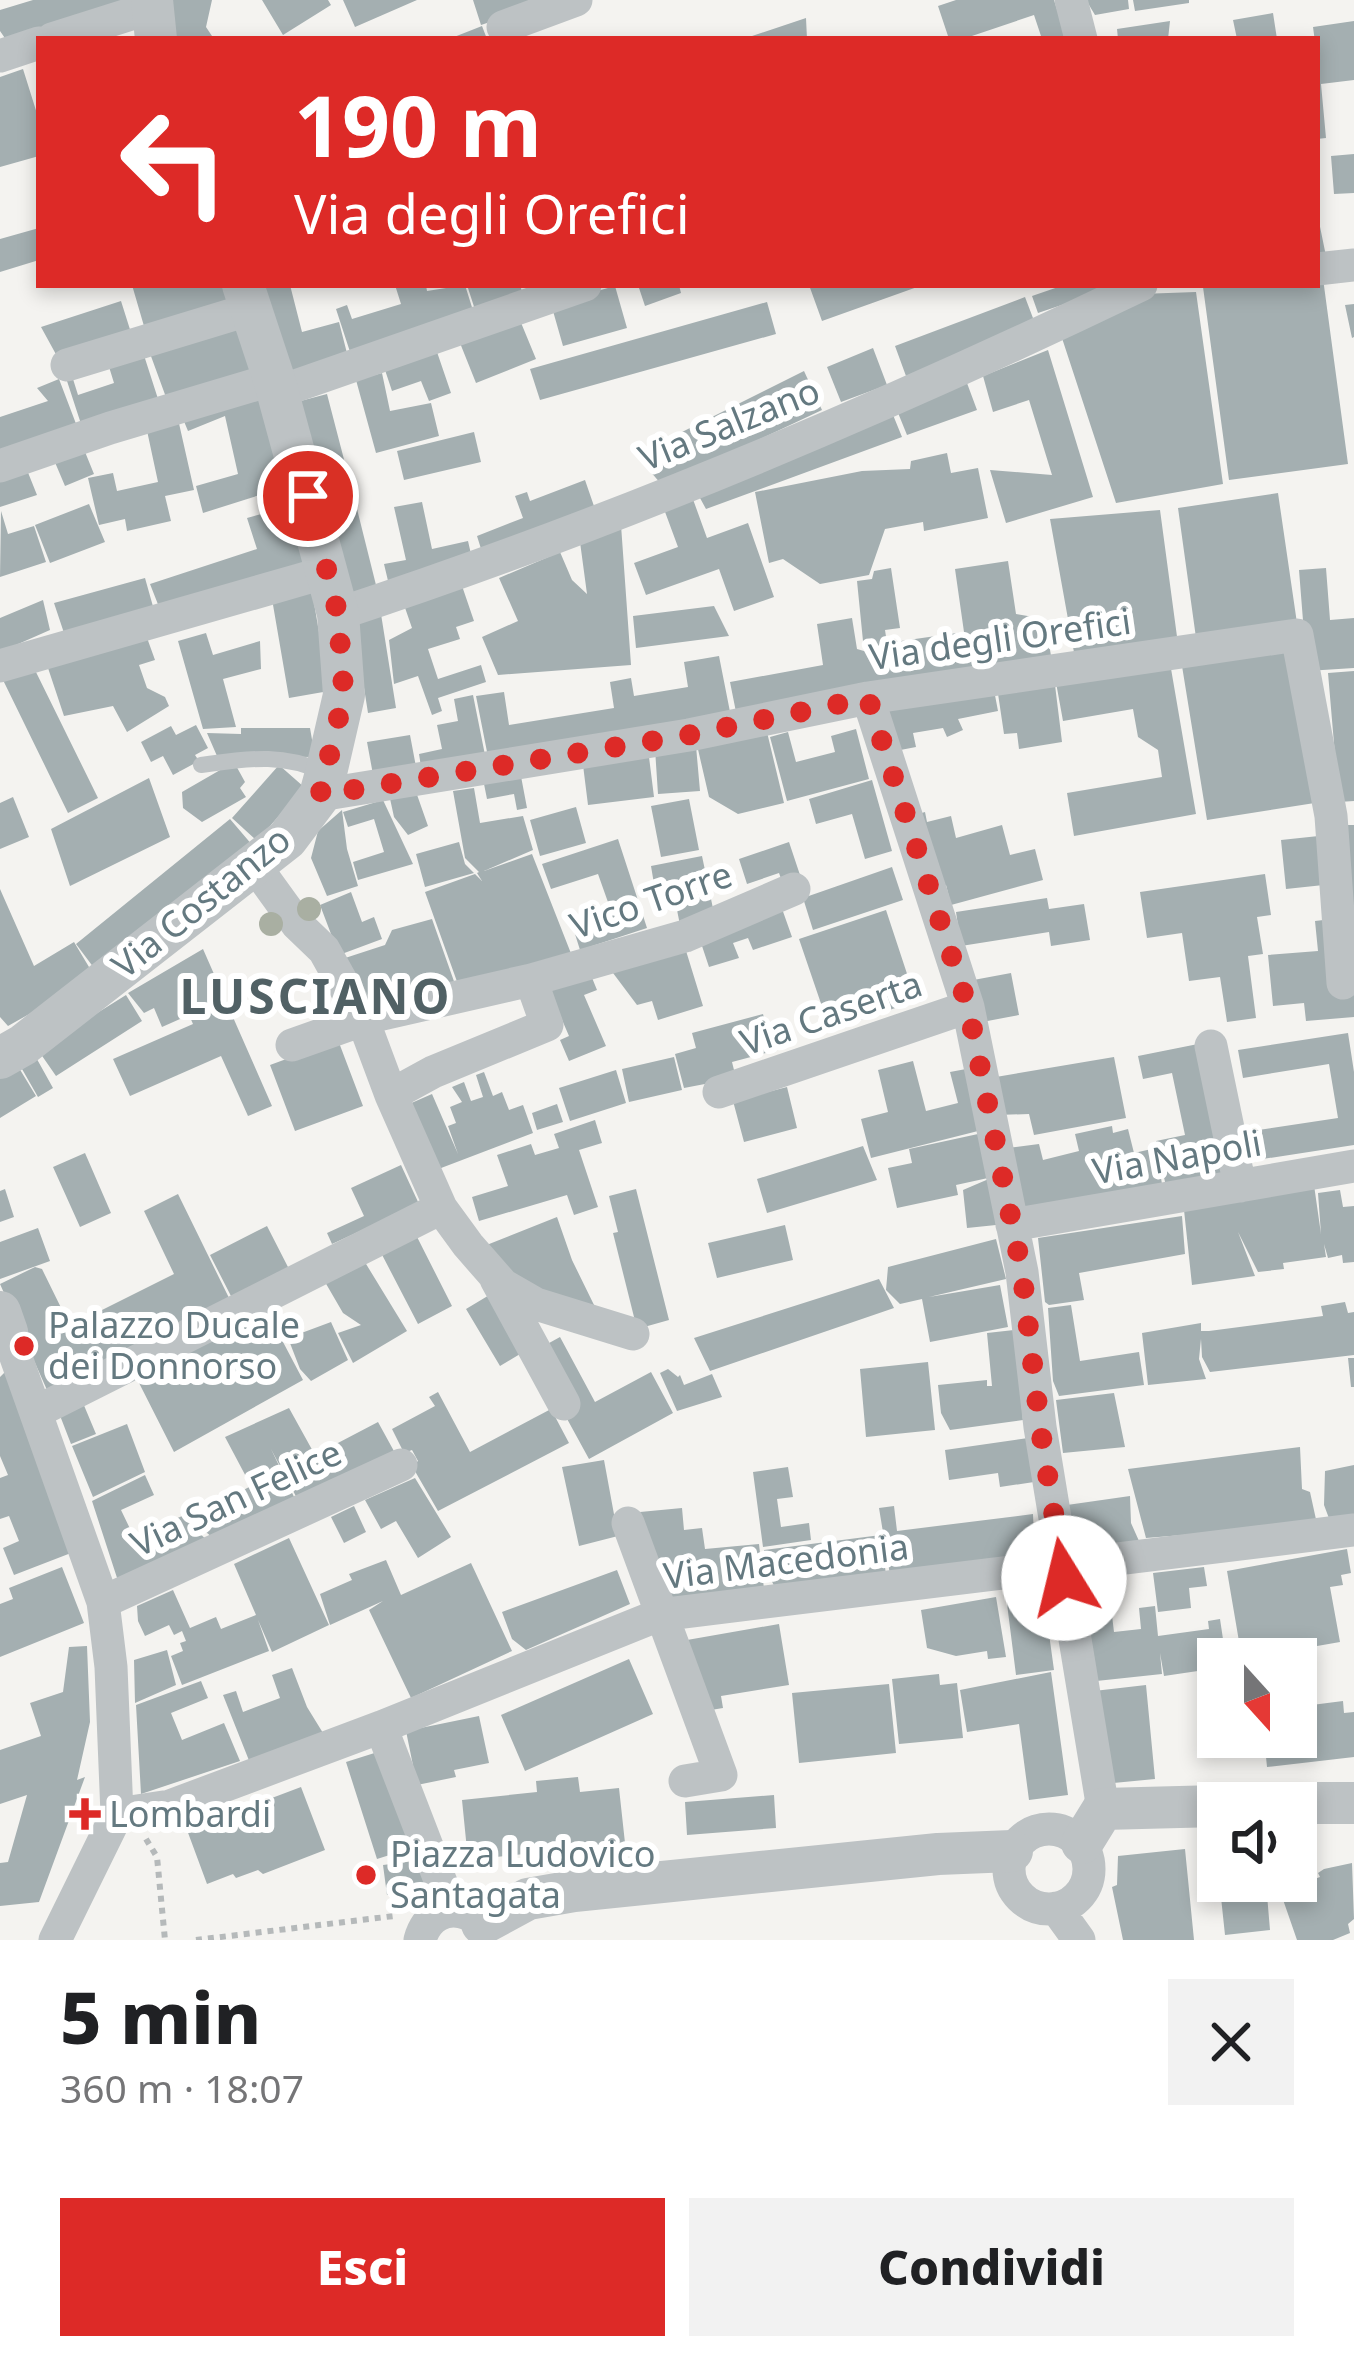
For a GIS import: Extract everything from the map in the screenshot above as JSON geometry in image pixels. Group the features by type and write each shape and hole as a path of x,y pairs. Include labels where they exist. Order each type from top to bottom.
{"street":[{"path":"503,27 576,0"},
{"path":"1071,0 1080,36"},
{"path":"65,36 154,15"},
{"path":"0,56 36,44"},
{"path":"1320,268 1354,265"},
{"path":"0,466 110,428 276,386 576,288"},
{"name":"Via Salzano","path":"338,614 494,562 976,364 1135,288"},
{"path":"67,365 247,297"},
{"name":"Via Costanzo","path":"0,1058 256,866 287,839 323,784 344,695 338,614 247,297"},
{"path":"0,666 327,572"},
{"name":"Via degli Orefici","path":"323,784 689,735 868,698 1298,635 1342,816 1343,983"},
{"path":"868,698 968,1007 1012,1225 1061,1565 1092,1826 1089,1870 1078,1895 1056,1908 1031,1905 1013,1888 1009,1876 1012,1851 1031,1833 1044,1829 1092,1826 1197,1809"},
{"path":"256,866 297,924 324,950 363,1020 441,1208 503,1286 536,1304 633,1334"},
{"name":"Vico Torre","path":"292,1045 363,1020 531,980 685,936 794,889"},
{"path":"391,1095 547,1025 531,980"},
{"name":"Via Caserta","path":"719,1092 968,1007"},
{"path":"1210,1046 1240,1186"},
{"name":"Via Napoli","path":"1012,1225 1354,1166"},
{"path":"38,1411 441,1208"},
{"path":"495,1276 564,1404"},
{"path":"2,1328 38,1411 103,1602 114,1708 117,1814 56,1939"},
{"name":"Via San Felice","path":"103,1602 401,1465"},
{"path":"628,1523 721,1775 685,1781"},
{"name":"Via Macedonia","path":"117,1814 170,1806 659,1615 1354,1530"},
{"path":"381,1726 474,1925"},
{"path":"1317,1803 1354,1803"},
{"path":"418,1927 436,1915 474,1925 528,1899 574,1891 938,1854 1012,1851"},
{"path":"1056,1908 1078,1940"}],"lane":[{"path":"201,765 275,756 301,761 323,784"}],"path":[{"path":"145,1838 157,1857 165,1940"},
{"path":"196,1940 418,1927"}],"building":[{"path":"33,0 131,0 9,44 0,31 0,10"},
{"path":"167,0 212,0 206,27 212,36 170,36"},
{"path":"262,0 328,0 331,5 283,35"},
{"path":"343,0 417,0 355,27"},
{"path":"473,0 552,0 552,1 481,25"},
{"path":"956,0 1054,0 1066,36 1041,36 1034,15 972,36 948,36 938,6"},
{"path":"1086,0 1128,0 1129,9 1095,15"},
{"path":"1133,0 1189,0 1189,3 1135,11"},
{"path":"1273,13 1277,36 1236,36 1233,20"},
{"path":"806,18 807,36 752,36"},
{"path":"1170,21 1168,36 1118,36 1117,29"},
{"path":"1354,21 1354,80 1321,84 1326,138 1320,139 1320,36 1314,36 1313,27"},
{"path":"482,26 486,36 457,36"},
{"path":"23,69 36,110 36,157 0,167 0,77"},
{"path":"1354,154 1354,193 1334,194 1331,156"},
{"path":"1320,227 1326,256 1320,257"},
{"path":"36,229 36,261 0,272 0,239"},
{"path":"1322,271 1348,464 1229,480 1203,288 1320,288"},
{"path":"133,288 223,288 229,305 146,333"},
{"path":"261,288 291,288 302,332 339,322 349,361 285,378"},
{"path":"396,288 466,288 476,320 353,361 336,309 347,305 352,319 401,304"},
{"path":"468,288 521,288 525,301 477,316"},
{"path":"616,288 627,328 563,346 551,304"},
{"path":"639,288 680,288 681,293 645,306"},
{"path":"810,288 914,288 822,321"},
{"path":"1055,288 1112,288 1038,313 1032,296"},
{"path":"1196,292 1223,484 1116,503 1060,332 1140,294"},
{"path":"1025,297 1036,326 906,376 895,346"},
{"path":"121,301 133,339 58,358 41,327"},
{"path":"767,302 776,334 540,400 530,369"},
{"path":"1354,304 1354,337 1352,338 1345,305"},
{"path":"517,313 536,359 476,383 458,338"},
{"path":"240,318 260,371 167,400 148,348"},
{"path":"141,346 159,402 82,427 67,381 73,379 78,395 114,383 106,357"},
{"path":"873,348 887,385 841,402 827,367"},
{"path":"1048,350 1093,497 1006,523 990,470 1052,475 1029,400 993,412 983,376"},
{"path":"437,352 451,393 429,401 421,381 392,391 385,370"},
{"path":"804,371 822,410 662,485 636,455"},
{"path":"382,373 390,411 431,403 439,436 376,453 356,380"},
{"path":"964,375 977,410 907,435 894,403"},
{"path":"59,379 78,429 0,459 0,417 48,401 37,388"},
{"path":"327,394 347,471 308,481 289,404"},
{"path":"260,396 285,487 203,513 196,486 238,474 225,416 188,431 183,419"},
{"path":"891,410 902,437 706,509 694,487"},
{"path":"178,419 194,490 165,496 171,521 127,531 125,519 99,525 88,478 113,473 117,491 158,482 146,426"},
{"path":"474,432 481,462 404,480 397,451"},
{"path":"83,447 94,474 65,486 54,460"},
{"path":"947,453 951,473 978,468 988,518 924,531 923,522 885,529 869,575 820,584 783,559 769,563 755,492 862,471 910,469 911,461"},
{"path":"25,465 37,495 0,507 0,474"},
{"path":"348,473 377,589 341,599 311,482"},
{"path":"585,480 595,509 482,552 477,536 523,518 515,496 527,492 530,501"},
{"path":"690,491 707,538 748,523 774,597 734,611 719,569 646,595 634,563 678,547 661,501"},
{"path":"1278,493 1298,630 1197,645 1178,508"},
{"path":"422,502 432,549 468,541 474,567 389,585 384,564 406,560 394,507"},
{"path":"89,504 105,542 50,563 35,525"},
{"path":"290,506 310,568 161,612 150,584 257,549 247,518"},
{"path":"1160,510 1178,644 1075,658 1050,519"},
{"path":"1,511 8,534 34,526 46,562 0,577"},
{"path":"621,525 631,665 498,675 482,637 518,621 499,578 560,552 572,580 587,594 580,542"},
{"path":"1008,561 1016,614 1045,619 1052,662 737,717 730,682 823,665 817,624 852,618 857,649 864,651 857,581 872,579 874,571 891,568 900,628 885,630 887,643 964,632 955,569"},
{"path":"1326,568 1330,620 1354,618 1354,668 1307,671 1299,570"},
{"path":"145,578 154,610 65,636 54,603"},
{"path":"460,580 474,621 456,627 460,639 428,649 438,679 481,665 486,682 438,698 442,711 432,715 418,676 394,684 389,640 412,628 402,599"},
{"path":"312,591 329,691 289,698 272,599"},
{"path":"43,600 50,630 0,652 0,618"},
{"path":"714,606 729,636 636,648 633,616"},
{"path":"381,614 396,708 368,713 353,618"},
{"path":"206,633 213,655 260,641 261,669 223,679 236,727 203,729 178,641"},
{"path":"146,635 155,660 139,665 147,688 165,697 169,706 127,732 113,706 64,716 48,668"},
{"path":"1295,647 1321,802 1207,820 1182,666"},
{"path":"719,656 732,722 489,762 476,696 504,692 509,725 614,708 610,682 631,678 634,696 688,687 684,662"},
{"path":"1169,657 1196,814 1074,836 1067,793 1162,777 1158,750 1138,737 1133,709 1063,721 1055,677"},
{"path":"33,666 98,798 68,813 3,680"},
{"path":"1354,671 1354,801 1339,802 1328,673"},
{"path":"1055,685 1062,742 1019,749 1017,733 1004,734 997,687"},
{"path":"994,690 998,711 958,719 963,730 947,737 943,728 913,733 916,747 890,752 882,709"},
{"path":"473,695 486,760 422,773 419,754 442,749 437,725 458,721 454,699"},
{"path":"196,725 208,748 195,755 199,761 173,775 163,756 151,762 141,742 171,726 176,735"},
{"path":"241,728 310,728 315,757 217,756 207,733 241,734"},
{"path":"766,728 784,803 738,814 709,797 697,745"},
{"path":"856,729 869,779 787,801 770,737 788,732 796,762 835,752 831,736"},
{"path":"410,735 417,772 374,780 367,742"},
{"path":"696,746 700,791 658,794 655,749"},
{"path":"649,757 654,797 588,805 583,765"},
{"path":"234,762 245,782 240,788 246,797 202,822 183,808 182,792"},
{"path":"279,765 304,787 257,841 232,818"},
{"path":"520,771 527,808 517,810 514,794 487,799 483,779"},
{"path":"149,778 170,837 70,886 51,829"},
{"path":"872,780 892,851 865,859 852,814 816,824 809,799"},
{"path":"474,788 480,823 523,816 533,850 484,871 532,854 572,956 460,990 425,892 475,874 482,881 465,858 453,791"},
{"path":"415,789 428,826 408,835 394,817 389,794"},
{"path":"13,797 29,837 0,849 0,803"},
{"path":"689,799 699,850 661,857 651,806"},
{"path":"383,800 413,864 358,880 353,862 384,852 374,819 348,827 343,812"},
{"path":"576,807 586,843 540,856 530,820"},
{"path":"342,810 358,886 327,896 311,858 318,831"},
{"path":"925,812 927,822 951,816 956,838 1002,825 1010,855 1035,849 1043,880 951,905 946,885 935,888 915,815"},
{"path":"230,819 253,846 97,972 76,944"},
{"path":"1338,825 1354,825 1354,942"},
{"path":"1328,835 1333,884 1286,889 1281,840"},
{"path":"618,839 647,928 580,950 570,918 609,905 598,874 551,889 542,864"},
{"path":"459,842 465,864 474,873 425,887 416,854"},
{"path":"789,842 802,881 784,887 779,873 747,884 739,859"},
{"path":"702,856 715,918 680,925 671,880 654,884 651,866"},
{"path":"892,867 903,900 813,930 803,898"},
{"path":"1265,874 1271,915 1257,917 1263,954 1248,956 1256,1018 1227,1022 1220,977 1189,981 1182,933 1147,938 1140,892"},
{"path":"0,889 34,966 74,942 95,977 8,1026 0,1017"},
{"path":"351,892 362,922 374,917 382,939 339,955 320,905"},
{"path":"1047,898 1049,909 1084,904 1090,940 1051,946 1049,932 961,946 956,912"},
{"path":"780,903 792,937 753,950 748,938 733,943 739,958 709,967 697,931"},
{"path":"886,910 916,1001 830,1030 799,939"},
{"path":"432,919 456,987 362,1008 339,960 385,945 392,930"},
{"path":"1332,919 1338,988 1354,995 1354,1017 1306,1021 1304,1003 1273,1006 1268,955 1318,951 1315,921"},
{"path":"683,941 703,1006 658,1020 652,1001 637,1005 607,965"},
{"path":"203,949 272,1106 248,1116 221,1056 130,1096 113,1059 193,1024 189,1015 162,1027 154,1008 144,1013 128,993"},
{"path":"588,968 597,990 584,995 606,1046 569,1061 560,1040 569,1036 547,985"},
{"path":"1011,973 1019,1015 977,1023 968,981"},
{"path":"126,995 142,1021 56,1076 38,1050"},
{"path":"763,1014 773,1051 732,1062 736,1078 684,1088 675,1054 696,1048 692,1033"},
{"path":"1348,1033 1354,1072 1354,1145 1250,1161 1245,1132 1338,1118 1329,1064 1243,1078 1238,1050"},
{"path":"338,1040 363,1106 295,1131 270,1065"},
{"path":"1198,1044 1227,1179 1167,1191 1156,1141 1185,1135 1172,1073 1143,1079 1138,1056"},
{"path":"33,1052 53,1088 38,1097 18,1062"},
{"path":"674,1057 682,1090 629,1102 622,1069"},
{"path":"1114,1057 1126,1118 1034,1135 1029,1114 997,1115 990,1078"},
{"path":"913,1061 926,1111 958,1103 950,1072 966,1069 982,1130 871,1158 861,1119 888,1112 878,1070"},
{"path":"16,1063 36,1096 0,1118 0,1075"},
{"path":"616,1070 626,1103 570,1121 559,1088"},
{"path":"484,1072 493,1096 502,1092 509,1110 523,1105 533,1133 428,1173 400,1108 432,1094 458,1154 448,1126 456,1123 450,1107 462,1102 452,1087 464,1082 471,1101 483,1097 476,1075"},
{"path":"787,1087 797,1128 744,1142 733,1101"},
{"path":"557,1104 563,1122 537,1130 532,1113"},
{"path":"595,1120 602,1143 579,1150 598,1207 574,1215 567,1195 479,1221 472,1197 508,1186 497,1155 531,1144 535,1155 559,1148 554,1134"},
{"path":"1112,1126 1113,1133 1128,1129 1134,1153 1156,1148 1162,1184 1021,1214 1007,1148 1039,1144 1043,1160 1079,1151 1075,1134"},
{"path":"978,1134 988,1178 956,1185 958,1195 897,1208 888,1168 912,1163 909,1149"},
{"path":"863,1146 877,1180 767,1213 757,1179"},
{"path":"85,1153 111,1213 80,1227 53,1167"},
{"path":"401,1165 419,1204 332,1244 327,1233 364,1216 351,1188"},
{"path":"991,1178 996,1225 967,1228 963,1190"},
{"path":"1314,1185 1321,1234 1318,1193 1340,1190 1343,1207 1354,1206 1354,1262 1343,1263 1342,1255 1328,1258 1324,1244 1326,1257 1258,1272 1238,1232 1255,1276 1192,1285 1184,1210"},
{"path":"5,1189 14,1217 0,1222 0,1191"},
{"path":"636,1189 669,1320 637,1329 613,1233 618,1232 609,1196"},
{"path":"178,1194 230,1300 47,1390 0,1284 35,1267 42,1269 70,1326 174,1274 144,1211"},
{"path":"1182,1216 1185,1254 1079,1273 1084,1300 1045,1302 1038,1238"},
{"path":"557,1217 596,1309 558,1305 474,1250"},
{"path":"785,1225 793,1260 717,1278 708,1243"},
{"path":"267,1226 289,1269 232,1298 210,1255"},
{"path":"38,1228 50,1261 0,1279 0,1242"},
{"path":"413,1229 452,1306 418,1324 378,1247"},
{"path":"996,1239 1006,1279 929,1297 1000,1285 1008,1327 930,1342 922,1299 900,1304 886,1290 888,1267"},
{"path":"363,1259 407,1331 353,1363 338,1333 361,1325 343,1313 325,1282"},
{"path":"879,1279 894,1308 710,1371 694,1338"},
{"path":"496,1291 530,1348 500,1366 466,1309"},
{"path":"1345,1302 1348,1313 1354,1312 1354,1355 1210,1372 1202,1357 1201,1339 1199,1359 1206,1379 1148,1385 1142,1333 1201,1323 1201,1331 1209,1331 1323,1316 1321,1306"},
{"path":"263,1304 303,1380 174,1452 136,1377"},
{"path":"1071,1305 1080,1361 1139,1352 1144,1385 1059,1396 1053,1381 1048,1308"},
{"path":"331,1322 348,1360 311,1381 300,1369 288,1338"},
{"path":"1014,1330 1023,1420 950,1430 941,1413 938,1385 987,1380 987,1386 992,1386 987,1333"},
{"path":"560,1337 595,1402 651,1372 673,1413 589,1459 531,1353"},
{"path":"1348,1358 1354,1358 1354,1387 1351,1387"},
{"path":"928,1362 935,1430 866,1437 860,1369"},
{"path":"668,1369 680,1375 684,1385 712,1374 722,1397 677,1411 660,1373"},
{"path":"7,1370 71,1553 14,1575 3,1548 19,1541 9,1516 0,1519 0,1478 8,1475 0,1456 0,1377"},
{"path":"438,1392 470,1452 551,1409 569,1443 438,1511 412,1466 418,1461 412,1450 404,1453 392,1429 435,1406 429,1397"},
{"path":"1114,1393 1125,1447 1063,1453 1056,1400"},
{"path":"83,1403 96,1434 71,1444 59,1413"},
{"path":"289,1408 315,1455 378,1422 395,1453 300,1504 271,1449 296,1501 218,1542 201,1528 198,1514 251,1486 225,1437"},
{"path":"127,1424 145,1472 93,1497 72,1446"},
{"path":"1028,1438 1034,1482 1000,1487 998,1473 949,1480 945,1450"},
{"path":"1300,1447 1302,1489 1310,1492 1317,1524 1146,1538 1128,1469"},
{"path":"604,1460 618,1536 579,1546 562,1467"},
{"path":"1354,1465 1354,1518 1330,1521 1324,1505 1325,1471"},
{"path":"788,1467 793,1497 777,1499 781,1527 809,1523 811,1540 763,1547 753,1472"},
{"path":"145,1475 154,1495 121,1510 134,1537 189,1513 197,1531 210,1543 120,1587 92,1501"},
{"path":"415,1478 451,1537 418,1558 396,1521 381,1529 365,1500"},
{"path":"1130,1496 1131,1523 1139,1541 1077,1550 1067,1505"},
{"path":"354,1506 366,1532 344,1543 331,1517"},
{"path":"894,1506 897,1531 1033,1514 1035,1560 890,1575 879,1508"},
{"path":"682,1508 684,1530 702,1528 705,1549 759,1544 764,1589 667,1598 640,1512"},
{"path":"881,1535 886,1575 776,1590 767,1571 764,1550"},
{"path":"289,1538 329,1625 272,1652 258,1620 269,1651 182,1685 171,1656 183,1651 182,1631 174,1635 169,1625 145,1636 137,1606 173,1590 190,1628 216,1617 221,1629 256,1615 234,1564"},
{"path":"1347,1549 1351,1573 1341,1575 1343,1585 1330,1587 1340,1642 1317,1646 1317,1638 1238,1638 1227,1571"},
{"path":"386,1560 401,1595 471,1563 512,1651 411,1698 369,1610 383,1601 330,1625 320,1594 352,1580 349,1574"},
{"path":"62,1567 84,1623 0,1657 0,1604 13,1599 9,1588"},
{"path":"1204,1567 1207,1586 1189,1588 1191,1608 1158,1612 1153,1573"},
{"path":"617,1570 630,1604 526,1650 512,1639 502,1612"},
{"path":"1042,1583 1054,1670 1016,1675 1005,1588"},
{"path":"996,1597 1006,1657 988,1659 987,1651 956,1656 927,1648 921,1610"},
{"path":"1110,1599 1114,1632 1141,1629 1139,1608 1155,1606 1158,1636 1209,1629 1208,1621 1220,1619 1223,1638 1197,1638 1197,1671 1164,1676 1160,1653 1162,1674 1087,1682 1079,1603"},
{"path":"779,1624 789,1685 721,1696 723,1708 699,1712 687,1640"},
{"path":"87,1646 90,1722 77,1780 85,1777 39,1902 0,1906 0,1863 8,1862 27,1795 0,1804 0,1750 41,1736 30,1703 63,1692 69,1647"},
{"path":"167,1650 176,1685 135,1703 134,1660"},
{"path":"629,1659 653,1714 525,1771 501,1715"},
{"path":"292,1668 323,1733 250,1763 223,1695 236,1691 243,1712 280,1698 272,1675"},
{"path":"1051,1672 1068,1795 1029,1800 1019,1724 967,1732 960,1690"},
{"path":"939,1674 940,1685 957,1683 963,1738 899,1744 892,1679"},
{"path":"201,1681 208,1698 171,1713 182,1740 224,1723 240,1761 141,1794 136,1705"},
{"path":"889,1684 896,1753 799,1763 792,1693"},
{"path":"1146,1685 1155,1779 1103,1784 1094,1691"},
{"path":"1343,1701 1344,1713 1354,1712 1354,1757 1267,1767 1266,1758 1317,1758 1317,1704"},
{"path":"479,1716 489,1763 454,1770 456,1777 417,1785 406,1731"},
{"path":"384,1750 415,1847 377,1859 346,1762"},
{"path":"578,1777 580,1792 619,1788 625,1843 468,1860 462,1800 537,1792 536,1781"},
{"path":"301,1787 325,1850 263,1874 258,1870 236,1878 233,1874 207,1884 187,1830"},
{"path":"774,1795 776,1828 687,1835 685,1802"},
{"path":"1185,1849 1194,1940 1123,1940 1112,1887 1117,1885 1118,1856"},
{"path":"430,1859 435,1889 387,1895 383,1865"},
{"path":"1352,1863 1350,1933 1333,1940 1297,1940 1284,1902 1317,1902 1318,1873"},
{"path":"1221,1902 1268,1902 1270,1930 1225,1935"}],"place":[{"name":"Palazzo Ducale dei Donnorso","path":"24,1346"},
{"name":"Lombardi","path":"85,1814"},
{"name":"Piazza Ludovico Santagata","path":"366,1875"}],"district":[{"name":"LUSCIANO","path":"316,997"}],"route":[{"path":"308,496 338,614 344,695 320,795 689,735 868,698 968,1007 1022,1272 1064,1578"}]}
